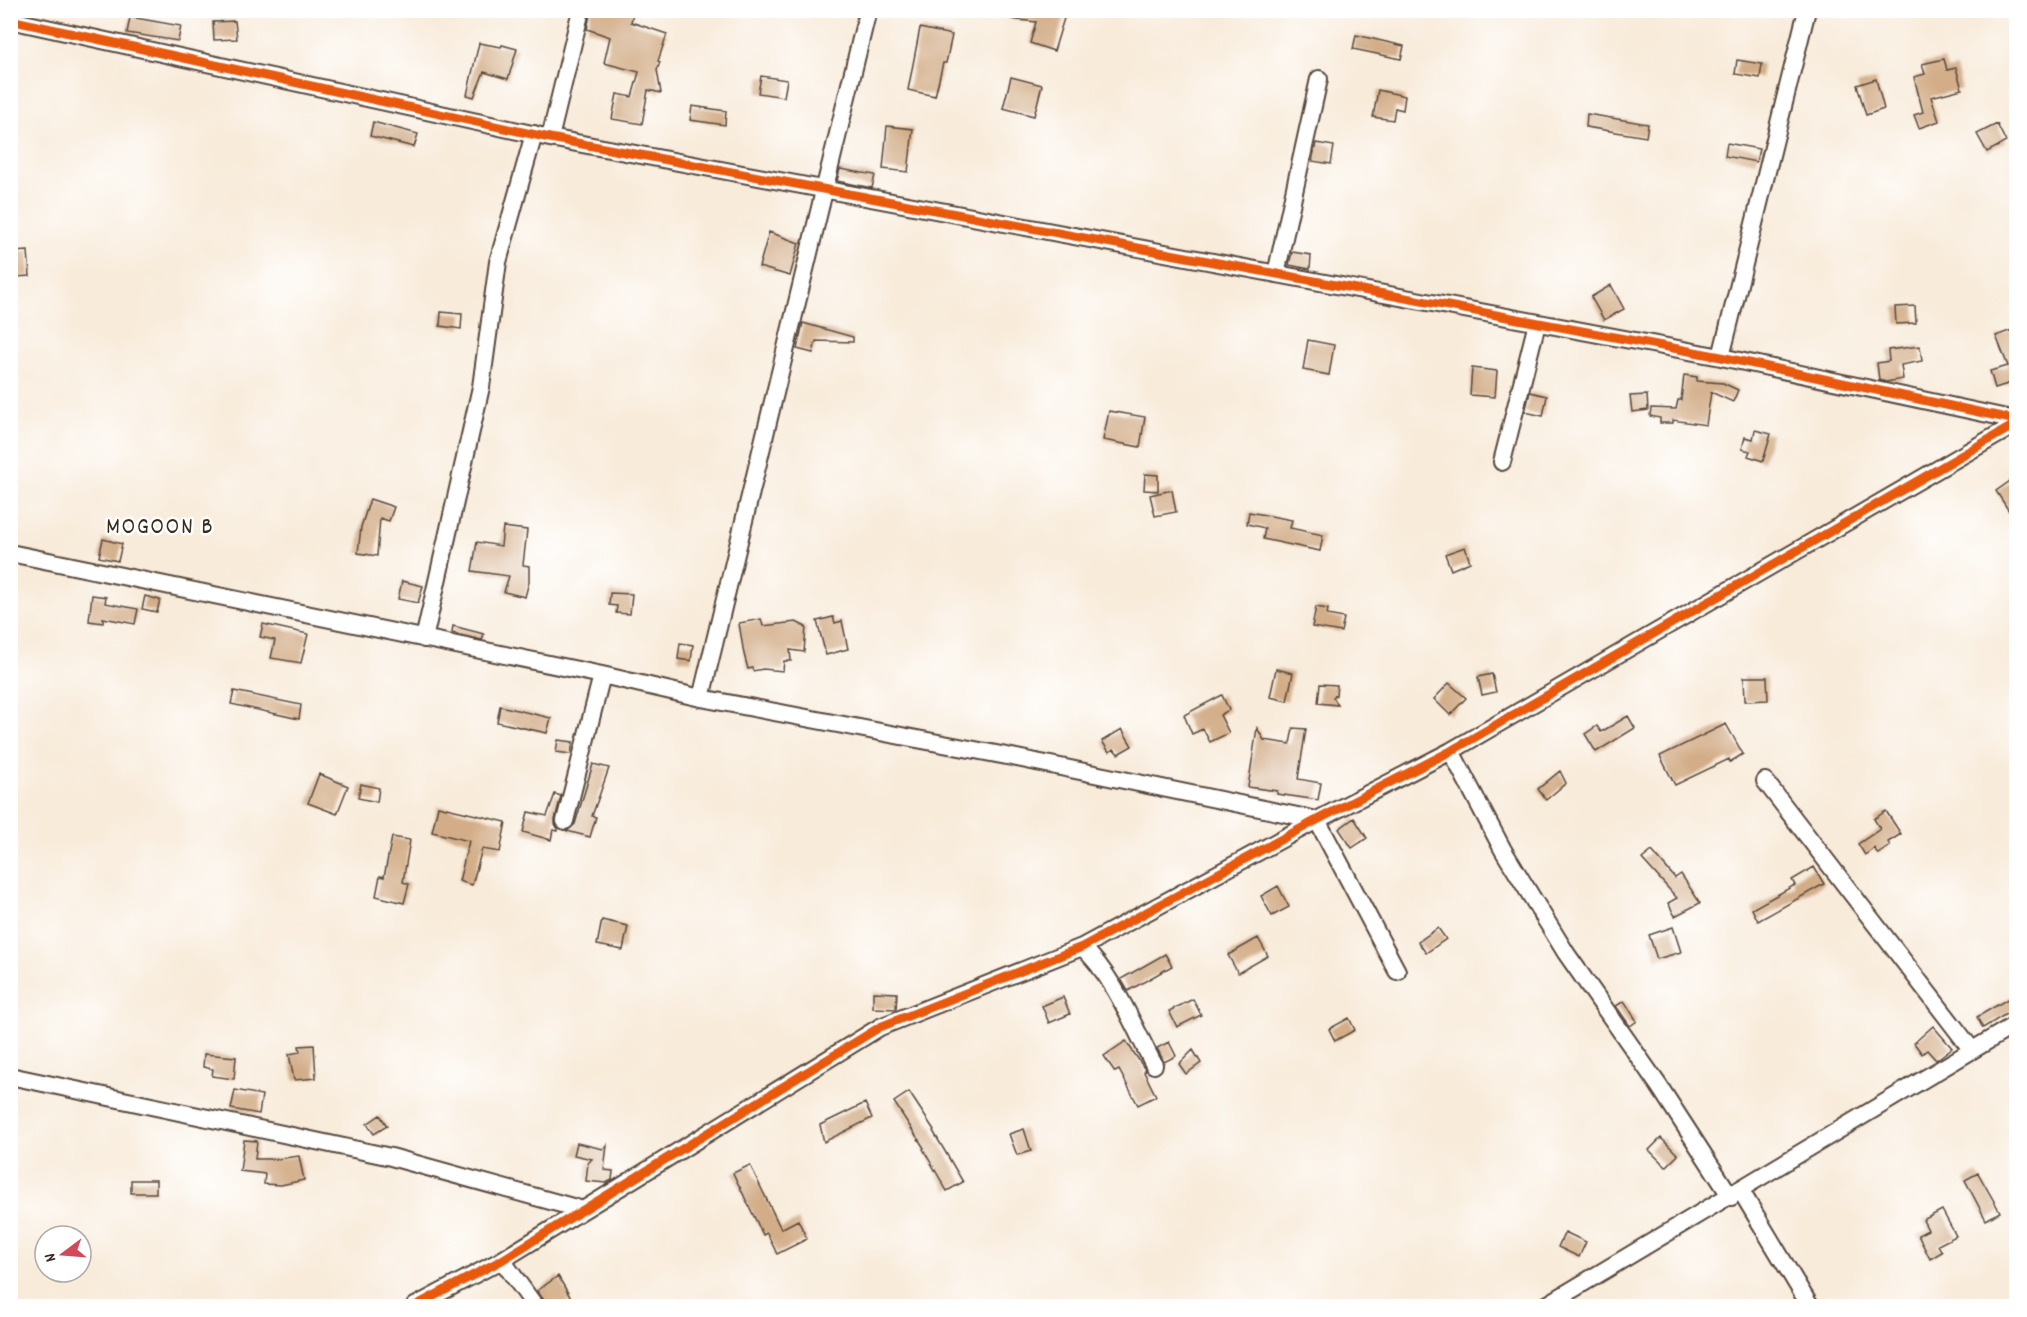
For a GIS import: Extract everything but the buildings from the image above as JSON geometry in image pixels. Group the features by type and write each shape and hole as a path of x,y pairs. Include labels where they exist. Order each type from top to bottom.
{"street":[{"path":"424,639 481,387 498,262 542,136 581,10"},
{"path":"701,698 868,10"},
{"path":"1721,357 1807,10"},
{"path":"10,20 542,136 1721,357 2016,422"},
{"path":"1276,274 1319,79"},
{"path":"1502,462 1537,323"},
{"path":"415,1306 502,1260 880,1027 1082,947 1317,820 1451,751 2016,422"},
{"path":"10,553 602,675 701,698 1317,820"},
{"path":"565,821 602,675"},
{"path":"1451,751 1503,850 1566,953 1736,1194 1810,1306"},
{"path":"1765,782 1972,1050"},
{"path":"1317,820 1397,971"},
{"path":"1082,947 1095,958 1154,1065"},
{"path":"1545,1306 1736,1194 2016,1024"},
{"path":"10,1076 391,1157 583,1210"},
{"path":"502,1260 535,1306"}],"cycle path":[{"path":"10,20 550,138 1721,357 2016,420"},
{"path":"415,1306 502,1260 880,1027 1082,947 1317,820 1451,751 2016,424"}],"district":[{"name":"MOGOON B","path":"160,528"}]}
